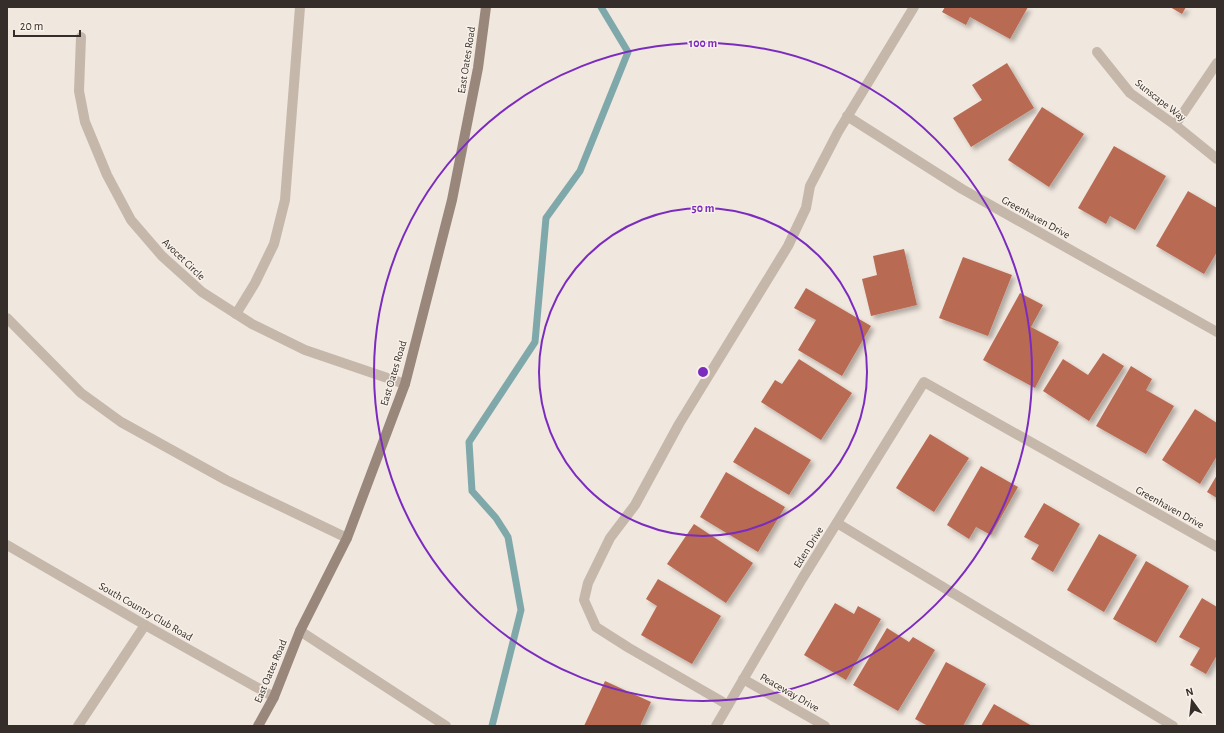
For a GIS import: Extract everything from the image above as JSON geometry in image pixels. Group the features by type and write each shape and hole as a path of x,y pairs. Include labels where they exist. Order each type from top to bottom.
{"street":[{"path":"236,314 255,283 274,244 285,200 300,7"},
{"name":"East Oates Road","path":"258,726 274,697 300,631 347,538 405,384 452,200 478,68 486,7"},
{"path":"728,704 629,648 596,627 584,600 588,583 610,538 635,505 679,424 788,246 806,208 810,186 848,116 914,7"},
{"name":"Avocet Circle","path":"81,37 79,91 85,122 107,175 132,220 162,256 202,292 252,324 305,350 405,384"},
{"name":"Sunscape Way","path":"1097,52 1130,93 1175,125 1217,159"},
{"path":"1175,125 1217,63"},
{"name":"Greenhaven Drive","path":"848,116 962,189 1217,332"},
{"path":"7,318 81,393 121,422 226,480 347,538"},
{"name":"Greenhaven Drive","path":"924,382 1217,547"},
{"name":"Eden Drive","path":"716,726 837,523 924,382"},
{"path":"837,523 1173,726"},
{"name":"South Country Club Road","path":"8,549 274,697"},
{"path":"78,726 145,625"},
{"path":"300,631 446,726"},
{"name":"Peaceway Drive","path":"743,679 825,726"}],"building":[{"path":"945,7 1028,7 1010,39 970,17 966,25 942,12"},
{"path":"1170,7 1186,7 1182,14"},
{"path":"1007,63 1034,108 971,147 953,118 982,100 972,85"},
{"path":"1042,107 1084,134 1049,187 1008,160"},
{"path":"1114,146 1166,176 1135,230 1110,216 1106,224 1078,208"},
{"path":"1188,191 1217,208 1217,252 1204,274 1156,246"},
{"path":"904,249 917,305 871,316 862,279 877,275 873,256"},
{"path":"963,257 1012,275 988,336 939,318"},
{"path":"806,288 871,326 842,376 798,350 816,320 794,308"},
{"path":"1020,293 1043,305 1031,327 1059,342 1035,388 983,360"},
{"path":"1103,353 1124,366 1089,421 1043,391 1063,359 1088,375"},
{"path":"799,359 852,393 821,440 761,402 775,380 782,384"},
{"path":"1131,366 1152,379 1146,390 1174,406 1146,454 1096,426"},
{"path":"1195,409 1217,423 1217,456 1200,484 1162,460"},
{"path":"755,427 811,460 789,495 733,462"},
{"path":"930,434 969,458 934,512 896,488"},
{"path":"981,466 1018,487 991,535 976,527 969,539 947,525"},
{"path":"726,472 785,507 758,552 700,517"},
{"path":"1217,475 1217,498 1207,492"},
{"path":"1044,503 1080,524 1053,572 1031,559 1039,545 1024,537"},
{"path":"694,524 753,563 726,603 667,564"},
{"path":"1099,534 1137,555 1104,612 1067,590"},
{"path":"1146,561 1189,586 1156,643 1113,619"},
{"path":"658,579 721,616 692,664 641,635 657,606 646,599"},
{"path":"1202,598 1217,607 1217,655 1206,674 1190,665 1200,648 1179,637"},
{"path":"835,603 854,614 858,606 881,619 846,680 804,655"},
{"path":"887,628 909,642 913,637 935,650 898,711 853,685"},
{"path":"946,662 986,684 963,726 928,726 915,719"},
{"path":"605,681 651,702 640,726 584,726"},
{"path":"994,704 1032,726 981,726"}],"waterway":[{"path":"492,726 521,610 508,537 496,518 472,491 469,442 535,342 546,218 580,171 628,52 601,7"}]}
